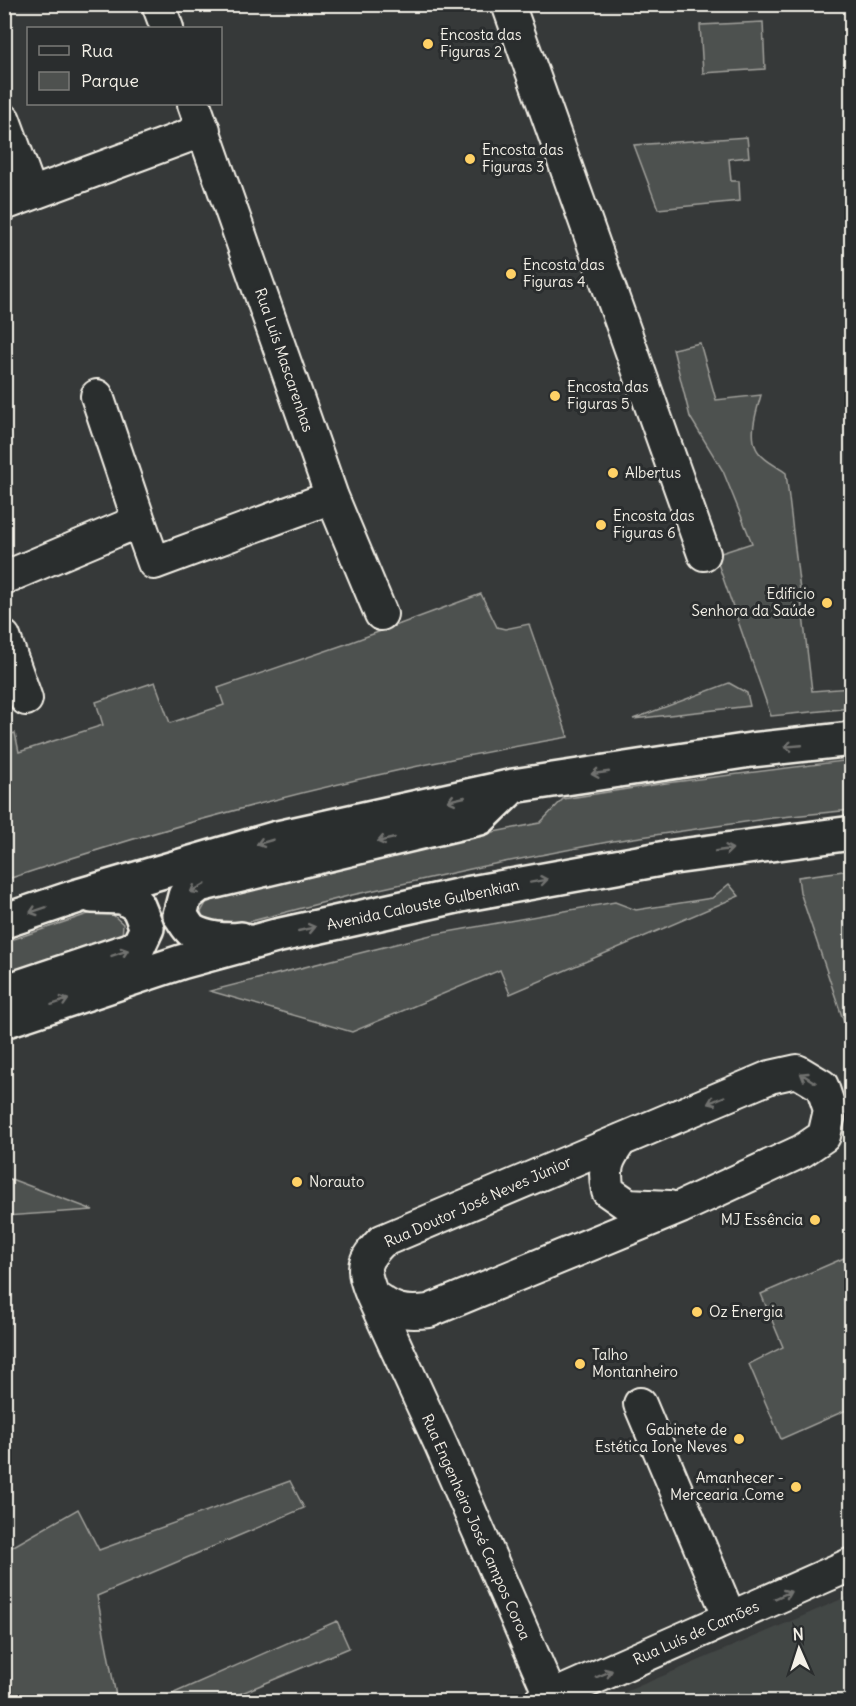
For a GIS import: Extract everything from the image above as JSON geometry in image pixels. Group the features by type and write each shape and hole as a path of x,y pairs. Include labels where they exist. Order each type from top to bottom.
{"main road":[{"path":"4,921 78,896 276,838 513,786 751,750 852,739"},
{"path":"276,936 229,940 205,936 190,930 180,915 185,896 199,885 480,818 513,786"},
{"name":"Avenida Calouste Gulbenkian","path":"4,1020 181,962 276,936 466,894 666,858 852,833"},
{"path":"4,992 138,947 147,928 138,906 123,897 78,896"}],"street":[{"path":"158,4 167,27"},
{"path":"508,4 704,554"},
{"path":"4,120 18,199 199,117"},
{"name":"Rua Luís Mascarenhas","path":"199,117 332,496 381,614"},
{"path":"97,396 154,563 332,496"},
{"path":"4,578 139,521"},
{"path":"4,637 26,699"},
{"name":"Rua Doutor José Neves Júnior","path":"797,1071 822,1086 841,1120 824,1136 802,1151 681,1207 429,1311 407,1313 386,1306 372,1295 365,1277 366,1258 382,1242 770,1077 797,1071"},
{"path":"621,1140 608,1158 604,1174 608,1191 627,1205 681,1207"},
{"path":"553,1169 575,1171 591,1182 602,1198 599,1221 578,1250"},
{"name":"Rua Engenheiro José Campos Coroa","path":"372,1295 401,1356 546,1699"},
{"path":"401,1356 401,1336 413,1321 429,1311"},
{"path":"640,1404 730,1618"},
{"name":"Rua Luís de Camões","path":"546,1699 852,1564"}],"shaded area":[{"path":"851,1595 851,1701 604,1701 782,1625"}],"green space":[{"path":"763,22 765,69 703,73 700,25"},
{"path":"747,137 749,157 729,159 731,181 739,181 740,201 658,209 634,145"},
{"path":"700,343 716,400 761,395 754,421 754,442 762,456 786,473 812,691 851,688 851,708 771,716 715,555 752,543 723,471 690,417 673,349"},
{"path":"481,594 497,627 505,629 529,624 568,737 354,780 143,836 5,880 4,736 15,733 19,752 103,725 96,702 155,682 170,723 224,705 218,688"},
{"path":"729,683 747,693 750,706 633,719"},
{"path":"851,760 851,810 772,818 613,841 352,895 233,926 205,922 201,912 206,903 232,892 457,839 540,823 563,799 666,783"},
{"path":"852,870 851,1043 800,892 798,877"},
{"path":"729,884 739,896 510,994 500,970 352,1032 210,991 431,935 615,902 636,910 712,898"},
{"path":"94,912 112,914 123,924 122,938 5,985 5,942"},
{"path":"11,1179 93,1210 5,1216 5,1180"},
{"path":"851,1255 851,1408 781,1439 749,1364 783,1347 761,1294"},
{"path":"290,1481 304,1508 97,1596 116,1696 151,1701 5,1701 5,1551 78,1509 99,1550"},
{"path":"337,1621 349,1648 223,1701 156,1701"}],"place":[{"name":"Encosta das Figuras 2","path":"428,44"},
{"name":"Encosta das Figuras 3","path":"470,159"},
{"name":"Encosta das Figuras 4","path":"511,274"},
{"name":"Encosta das Figuras 5","path":"555,396"},
{"name":"Albertus","path":"613,473"},
{"name":"Encosta das Figuras 6","path":"601,525"},
{"name":"Edificio Senhora da Saúde","path":"827,603"},
{"name":"Norauto","path":"297,1182"},
{"name":"MJ Essência","path":"815,1220"},
{"name":"Oz Energia","path":"697,1312"},
{"name":"Talho Montanheiro","path":"580,1364"},
{"name":"Gabinete de Estética Ione Neves","path":"739,1439"},
{"name":"Amanhecer - Mercearia .Come","path":"796,1487"}]}
